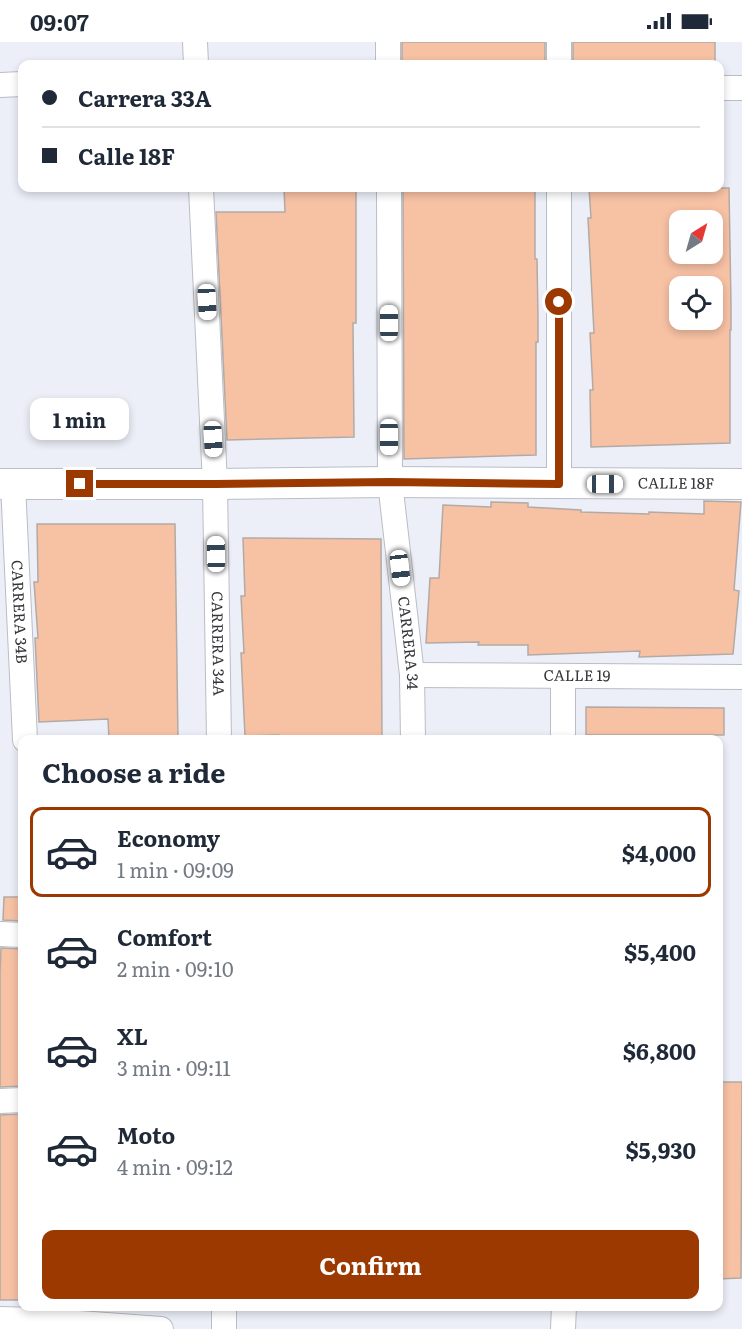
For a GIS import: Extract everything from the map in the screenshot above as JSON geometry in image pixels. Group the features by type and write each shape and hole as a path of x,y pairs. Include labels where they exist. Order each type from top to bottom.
{"street":[{"path":"195,42 196,60"},
{"path":"388,42 388,60"},
{"path":"559,42 559,60"},
{"path":"0,85 18,84"},
{"path":"724,88 742,88"},
{"name":"CARRERA 34A","path":"201,192 215,484 219,735"},
{"name":"CARRERA 34","path":"389,192 390,482 412,675 412,735"},
{"path":"559,192 559,484"},
{"name":"CALLE 18F","path":"7,484 390,482 742,484"},
{"name":"CARRERA 34B","path":"7,484 24,735"},
{"name":"CALLE 19","path":"412,675 742,677"},
{"path":"563,676 563,735"},
{"path":"0,934 18,935"},
{"path":"0,1101 18,1100"},
{"path":"224,1311 224,1329"},
{"path":"563,1329 564,1311"},
{"path":"0,1319 38,1318 161,1329"}],"building":[{"path":"402,42 545,42 545,60 402,60"},
{"path":"573,42 715,42 715,60 573,60"},
{"path":"724,188 729,188 730,443 591,447 590,390 593,390 590,333 594,333 588,218 591,218 589,192 724,192"},
{"path":"284,192 356,192 356,323 353,323 354,437 227,440 216,212 285,212"},
{"path":"403,192 535,192 538,317 536,455 404,459"},
{"path":"704,501 741,502 734,590 739,591 733,654 639,657 640,651 528,655 528,645 478,645 479,642 426,643 430,578 439,578 443,505 491,507 491,502 528,503 528,507 581,510 581,512 704,514"},
{"path":"37,524 175,524 178,735 109,735 108,719 39,722 35,638 38,638 34,582 38,582"},
{"path":"243,538 381,539 382,735 245,735 241,596 245,596"},
{"path":"586,707 724,708 724,735 586,735"},
{"path":"4,897 18,897 18,921 3,920"},
{"path":"1,948 18,949 18,1086 0,1087"},
{"path":"723,1082 742,1082 741,1278 723,1279"},
{"path":"18,1114 18,1300 0,1300 0,1115"}],"route":[{"path":"80,484 390,482 559,484 559,302"}]}
